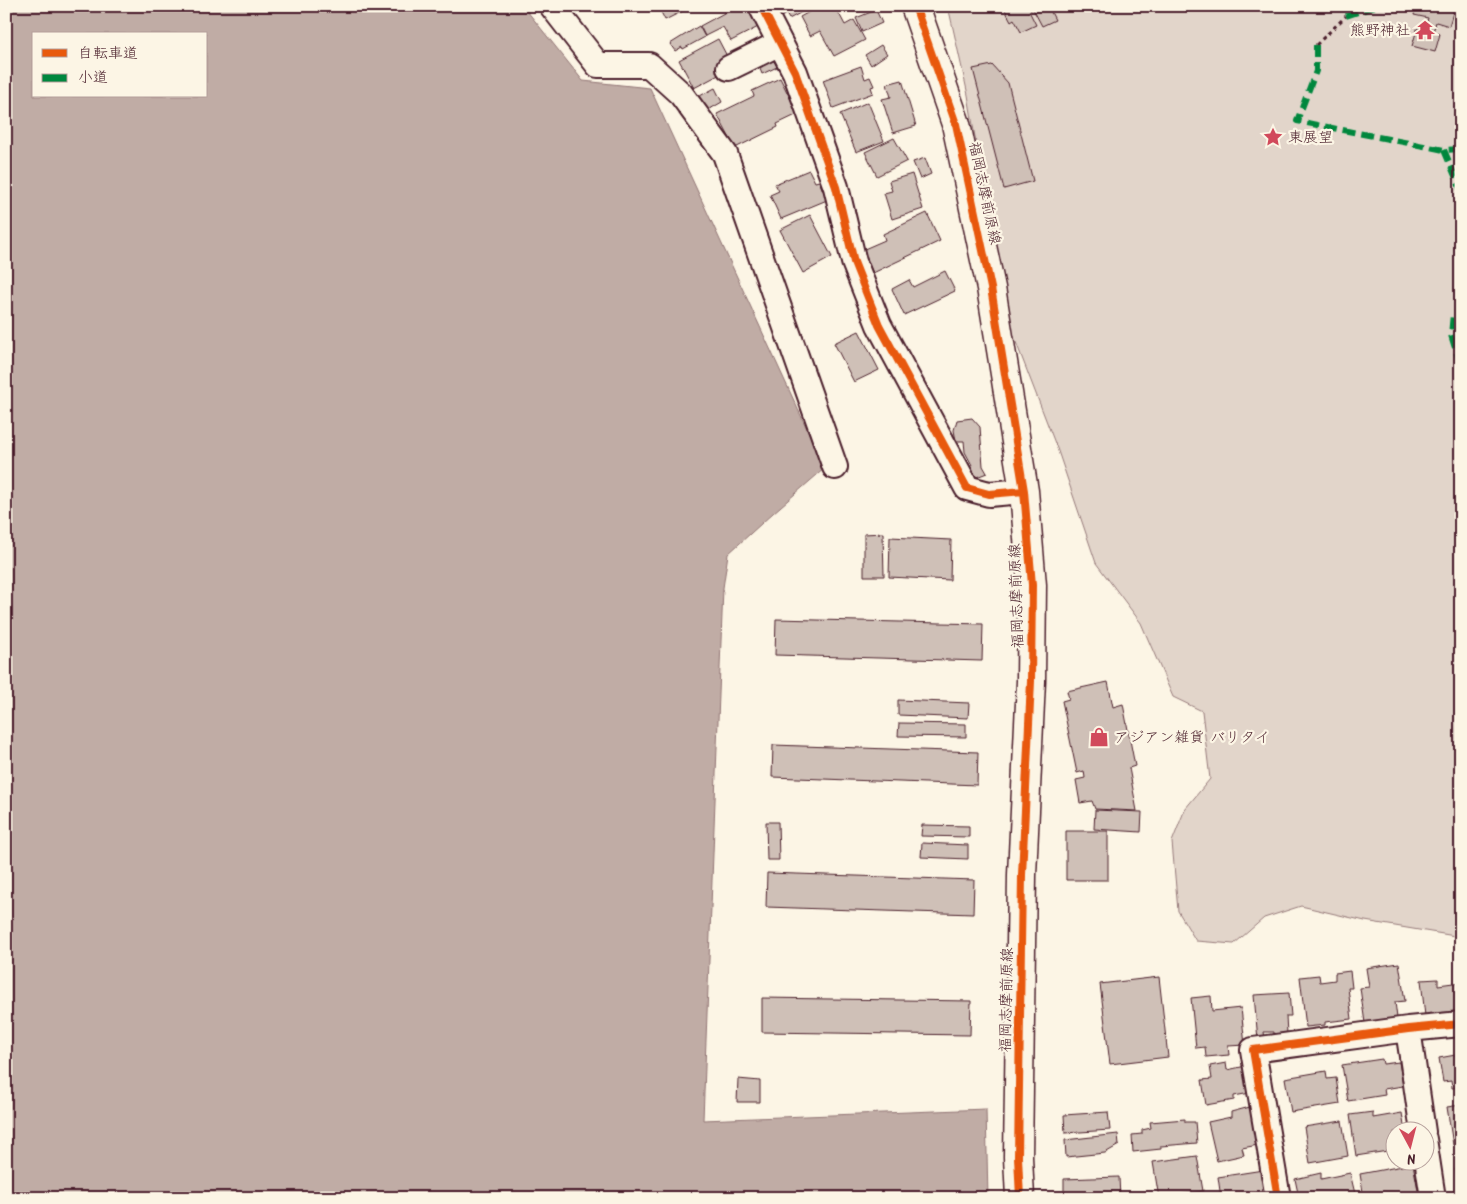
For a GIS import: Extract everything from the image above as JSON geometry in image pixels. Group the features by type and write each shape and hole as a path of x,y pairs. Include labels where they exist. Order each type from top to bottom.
{"main road":[{"name":"福岡志摩前原線","path":"915,6 956,124 991,288 1024,492 1032,594 1031,681 1022,874 1018,1157 1020,1198"}],"street":[{"path":"552,6 598,65 648,65 681,94 725,154 836,467"},
{"path":"761,6 795,72 836,187 854,262 879,326 967,488 988,494 1024,492"},
{"path":"729,68 780,43"},
{"path":"1278,1198 1253,1050 1408,1029 1461,1024"},
{"path":"1408,1029 1422,1122"},
{"path":"1429,1172 1433,1198"}],"path":[{"path":"1316,45 1346,16"}],"shaded area":[{"path":"6,6 523,6 583,81 650,88 825,468 728,554 723,588 703,1120 986,1109 988,1198 6,1198"},
{"path":"948,6 1461,6 1461,937 1365,921 1301,906 1264,918 1234,944 1196,941 1178,911 1172,842 1185,809 1210,779 1202,711 1173,697 1141,623 1096,563 1058,451 1004,311 968,95"}],"building":[{"path":"658,6 693,6 665,20"},
{"path":"737,6 752,6 762,25 731,41 723,27 705,36 700,26"},
{"path":"773,6 813,6 789,19 786,14 779,18"},
{"path":"820,6 835,6 845,25 854,20 865,40 834,56 820,31 810,36 800,17"},
{"path":"1003,6 1048,6 1055,20 1042,26 1033,9 1029,11 1036,25 1021,32 1014,19 1011,21"},
{"name":"熊野神社","path":"1416,6 1455,6 1449,26 1436,22 1433,32 1440,34 1435,52 1412,46 1418,26 1425,28 1428,18 1414,15"},
{"path":"876,10 882,23 862,32 856,18"},
{"path":"699,26 705,37 683,49 682,47 675,51 670,44"},
{"path":"718,39 729,60 726,71 694,88 679,60"},
{"path":"881,45 887,54 871,65 865,55"},
{"path":"772,57 777,67 762,74 758,64"},
{"path":"992,65 1008,83 1033,181 1004,189 973,69"},
{"path":"861,66 865,79 870,77 874,86 871,87 873,93 833,108 823,80"},
{"path":"780,78 798,114 777,124 778,127 735,148 717,114 754,96 752,91"},
{"path":"902,80 916,126 893,133 882,99 891,97 887,84"},
{"path":"715,88 722,102 703,113 696,98"},
{"path":"868,102 884,141 856,152 840,114"},
{"path":"894,138 907,161 877,176 865,152"},
{"path":"925,158 931,174 920,179 913,162"},
{"path":"809,170 815,182 819,181 827,200 781,219 770,195 779,191 775,184"},
{"path":"912,174 923,209 892,219 884,193 892,191 889,181"},
{"path":"927,213 940,241 873,273 862,250 885,240 883,234"},
{"path":"810,215 832,257 803,273 780,230"},
{"path":"945,271 955,291 904,315 892,289 909,280 913,287"},
{"path":"859,331 879,370 854,382 834,343"},
{"path":"972,418 980,427 983,466 987,473 974,478 970,467 972,465 965,452 964,441 956,441 954,430 957,420"},
{"path":"883,533 884,576 864,576 864,534"},
{"path":"890,537 951,540 950,580 889,577"},
{"path":"776,619 983,624 982,661 775,655"},
{"name":"アジアン雑貨 バリタイ","path":"1108,682 1113,707 1123,704 1135,766 1129,768 1137,811 1095,809 1092,801 1080,803 1076,780 1085,778 1084,771 1077,773 1062,701 1069,699 1067,691"},
{"path":"898,700 969,703 968,718 898,715"},
{"path":"899,723 966,724 966,737 898,736"},
{"path":"773,745 978,752 977,785 772,777"},
{"path":"1095,810 1142,812 1141,832 1094,829"},
{"path":"766,822 778,822 779,860 767,860"},
{"path":"922,825 969,826 969,837 921,836"},
{"path":"1066,831 1108,831 1108,880 1066,880"},
{"path":"922,843 968,845 968,859 921,857"},
{"path":"767,873 974,880 973,914 766,907"},
{"path":"1399,963 1405,1001 1395,1002 1397,1018 1365,1023 1360,988 1369,987 1366,968"},
{"path":"1350,971 1352,988 1348,988 1352,1019 1325,1022 1325,1025 1306,1027 1300,977 1319,975 1320,982 1335,980 1335,973"},
{"path":"1159,977 1168,1057 1110,1064 1100,984"},
{"path":"1438,979 1438,985 1461,982 1461,1016 1425,1016 1421,980"},
{"path":"1289,993 1291,1016 1286,1016 1287,1034 1274,1035 1274,1032 1264,1032 1265,1039 1258,1040 1254,995"},
{"path":"1211,996 1212,1011 1241,1008 1245,1045 1228,1046 1229,1055 1206,1057 1205,1047 1196,1048 1191,998"},
{"path":"762,998 971,1001 970,1035 762,1032"},
{"path":"1461,1054 1461,1087 1452,1088 1451,1081 1443,1082 1439,1058"},
{"path":"1382,1059 1383,1064 1399,1062 1403,1086 1384,1089 1385,1095 1348,1101 1342,1065"},
{"path":"1226,1063 1227,1070 1246,1066 1250,1093 1234,1096 1234,1100 1206,1105 1202,1080 1212,1079 1210,1066"},
{"path":"1326,1071 1327,1079 1336,1078 1340,1104 1291,1112 1285,1078"},
{"path":"738,1079 760,1081 760,1102 737,1102"},
{"path":"1461,1105 1461,1144 1453,1145 1447,1107"},
{"path":"1250,1107 1258,1145 1242,1148 1244,1155 1217,1161 1208,1122 1231,1117 1231,1112"},
{"path":"1108,1112 1110,1130 1065,1133 1064,1115"},
{"path":"1373,1112 1373,1118 1402,1113 1403,1122 1384,1122 1384,1152 1356,1156 1350,1115"},
{"path":"1185,1119 1185,1122 1195,1122 1197,1143 1161,1146 1161,1149 1133,1152 1132,1135 1142,1134 1142,1130 1151,1128 1150,1122"},
{"path":"1342,1121 1348,1156 1310,1163 1304,1127"},
{"path":"1118,1134 1119,1145 1105,1153 1066,1157 1065,1140"},
{"path":"1197,1156 1203,1191 1159,1198 1153,1162"},
{"path":"1461,1168 1461,1187 1459,1187 1455,1169"},
{"path":"1384,1169 1384,1172 1415,1172 1419,1195 1402,1198 1364,1198 1360,1174"},
{"path":"1263,1170 1268,1198 1221,1198 1218,1177"},
{"path":"1321,1173 1321,1179 1350,1173 1356,1198 1299,1198 1295,1179"},
{"path":"1119,1177 1120,1198 1064,1198 1064,1179"}],"marked path":[{"path":"1346,16 1376,6"},
{"path":"1316,45 1316,71 1297,121 1444,150 1461,149"},
{"path":"1444,150 1461,190"},
{"path":"1460,364 1451,335 1453,314 1461,310"}],"cycle path":[{"path":"761,6 795,72 836,187 854,262 879,325 967,488 989,494 1024,491"},
{"path":"915,6 956,124 991,288 1024,491 1032,585 1031,681 1022,875 1018,1157 1020,1198"},
{"path":"1278,1198 1253,1050 1408,1029 1461,1024"}],"place":[{"name":"熊野神社","path":"1425,30"},
{"name":"東展望","path":"1273,137"},
{"name":"アジアン雑貨 バリタイ","path":"1099,737"}]}
